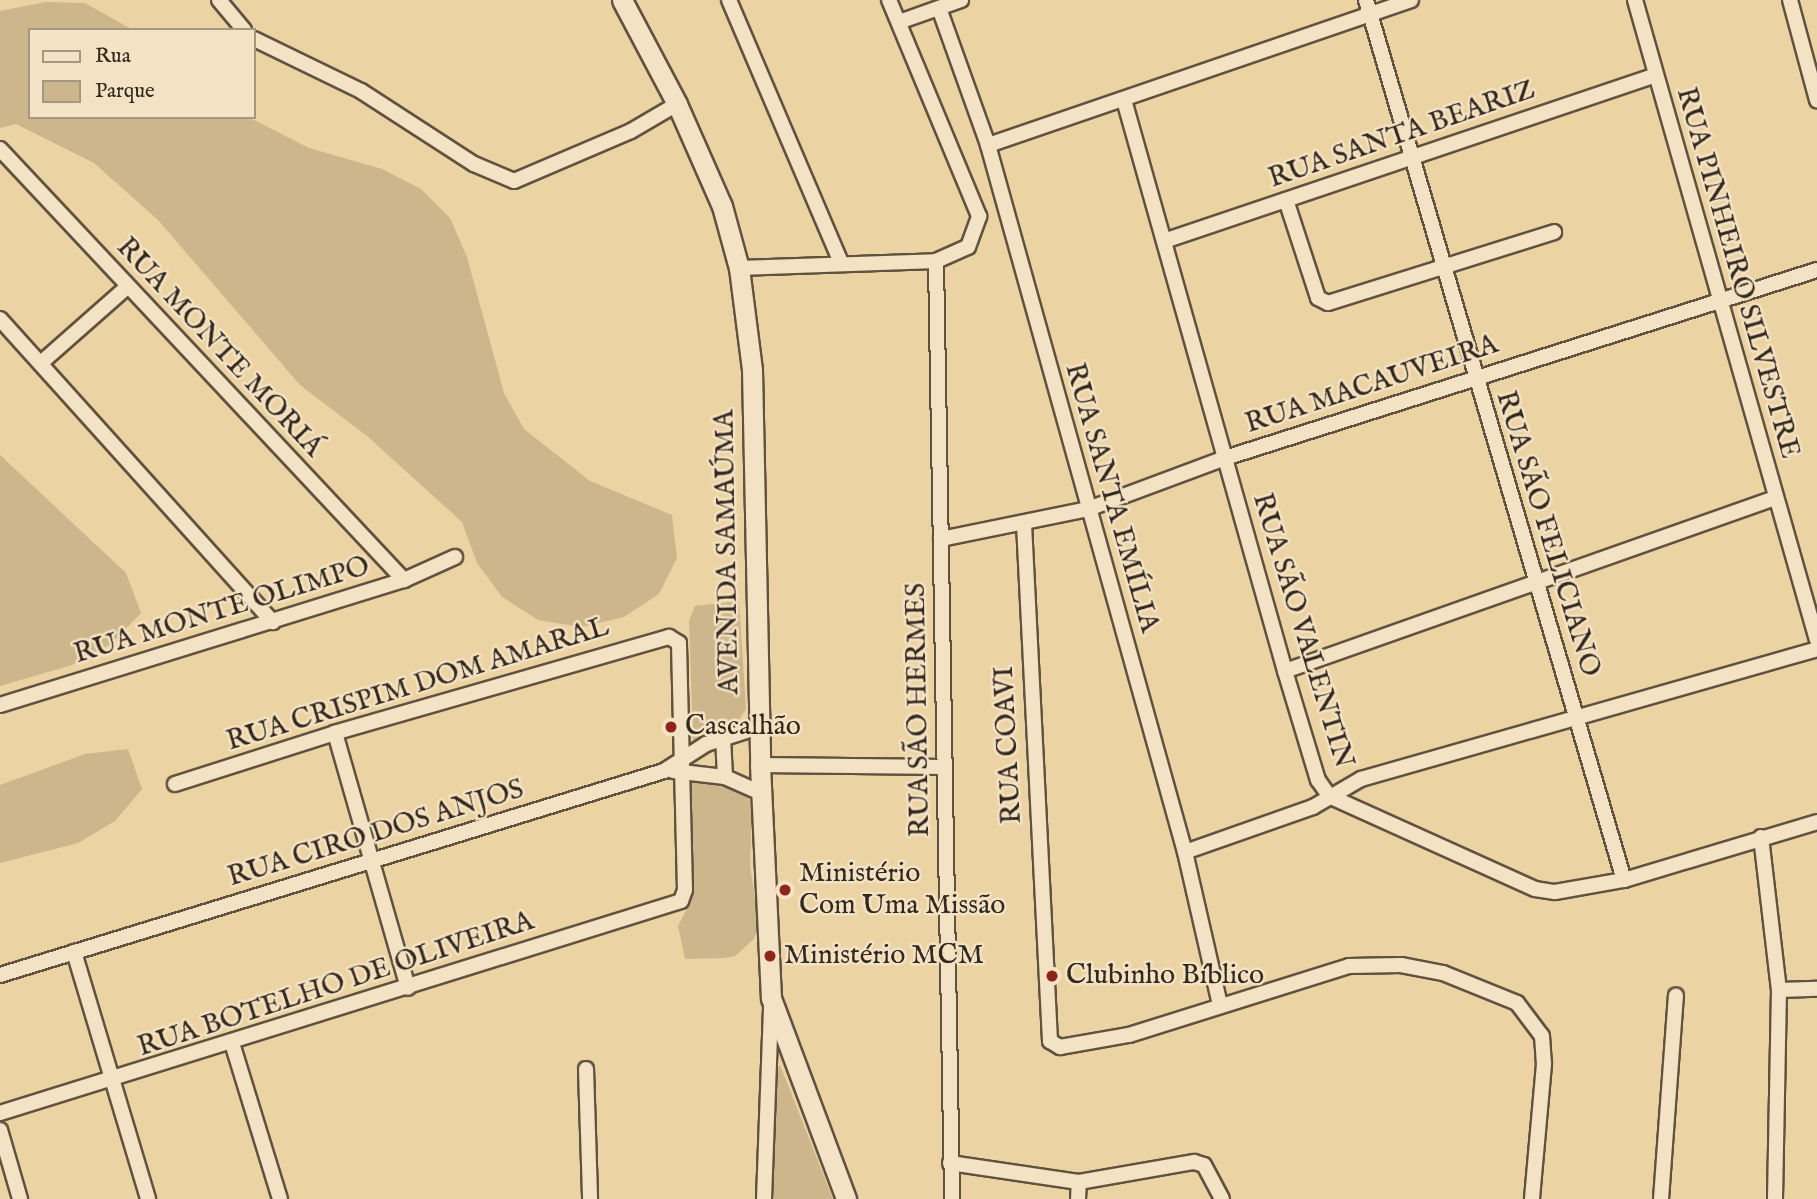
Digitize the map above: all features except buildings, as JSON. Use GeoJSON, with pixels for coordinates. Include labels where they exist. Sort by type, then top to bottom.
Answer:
{"type":"FeatureCollection","features":[{"type":"Feature","properties":{"kind":"street"},"geometry":{"type":"LineString","coordinates":[[219,0],[242,28]]}},
{"type":"Feature","properties":{"kind":"street","name":"AVENIDA SAMAÚMA"},"geometry":{"type":"LineString","coordinates":[[622,0],[677,104],[722,206],[739,268],[752,380],[760,765],[771,998],[846,1199]]}},
{"type":"Feature","properties":{"kind":"street"},"geometry":{"type":"LineString","coordinates":[[729,0],[841,262]]}},
{"type":"Feature","properties":{"kind":"street"},"geometry":{"type":"LineString","coordinates":[[739,268],[841,262],[936,261],[968,247],[979,216],[889,0]]}},
{"type":"Feature","properties":{"kind":"street"},"geometry":{"type":"LineString","coordinates":[[899,22],[961,0]]}},
{"type":"Feature","properties":{"kind":"street"},"geometry":{"type":"LineString","coordinates":[[988,145],[1124,100],[1368,7],[1411,0]]}},
{"type":"Feature","properties":{"kind":"street","name":"RUA PINHEIRO SILVESTRE"},"geometry":{"type":"LineString","coordinates":[[1635,0],[1817,640]]}},
{"type":"Feature","properties":{"kind":"street"},"geometry":{"type":"LineString","coordinates":[[1790,0],[1817,100]]}},
{"type":"Feature","properties":{"kind":"street","name":"RUA SÃO FELICIANO"},"geometry":{"type":"LineString","coordinates":[[1368,7],[1624,880]]}},
{"type":"Feature","properties":{"kind":"street","name":"RUA SANTA EMÍLIA"},"geometry":{"type":"LineString","coordinates":[[939,8],[988,145],[1185,852],[1220,1005]]}},
{"type":"Feature","properties":{"kind":"street"},"geometry":{"type":"LineString","coordinates":[[256,40],[361,90],[474,164],[514,181],[631,131],[677,104]]}},
{"type":"Feature","properties":{"kind":"street","name":"RUA SANTA BEARIZ"},"geometry":{"type":"LineString","coordinates":[[1164,241],[1656,75]]}},
{"type":"Feature","properties":{"kind":"street","name":"RUA SÃO VALENTIN"},"geometry":{"type":"LineString","coordinates":[[1124,100],[1285,671],[1318,780],[1329,796],[1535,890],[1555,892],[1624,880],[1817,822]]}},
{"type":"Feature","properties":{"kind":"street","name":"RUA MONTE MORIÁ"},"geometry":{"type":"LineString","coordinates":[[0,149],[404,580]]}},
{"type":"Feature","properties":{"kind":"street"},"geometry":{"type":"LineString","coordinates":[[1286,200],[1322,302],[1554,232]]}},
{"type":"Feature","properties":{"kind":"street","name":"RUA SÃO HERMES"},"geometry":{"type":"LineString","coordinates":[[936,261],[952,1199]]}},
{"type":"Feature","properties":{"kind":"street","name":"RUA MACAUVEIRA"},"geometry":{"type":"LineString","coordinates":[[941,539],[1088,509],[1225,458],[1817,270]]}},
{"type":"Feature","properties":{"kind":"street"},"geometry":{"type":"LineString","coordinates":[[42,362],[127,287]]}},
{"type":"Feature","properties":{"kind":"street"},"geometry":{"type":"LineString","coordinates":[[0,319],[42,362],[272,622]]}},
{"type":"Feature","properties":{"kind":"street"},"geometry":{"type":"LineString","coordinates":[[1285,671],[1775,498]]}},
{"type":"Feature","properties":{"kind":"street","name":"RUA COAVI"},"geometry":{"type":"LineString","coordinates":[[1024,524],[1046,1032],[1054,1046],[1129,1035],[1220,1005]]}},
{"type":"Feature","properties":{"kind":"street","name":"RUA MONTE OLIMPO"},"geometry":{"type":"LineString","coordinates":[[0,705],[404,580],[455,557]]}},
{"type":"Feature","properties":{"kind":"street","name":"RUA CRISPIM DOM AMARAL"},"geometry":{"type":"LineString","coordinates":[[175,784],[335,733],[675,638],[682,765]]}},
{"type":"Feature","properties":{"kind":"street"},"geometry":{"type":"LineString","coordinates":[[1185,852],[1313,807],[1360,779],[1577,720],[1817,649]]}},
{"type":"Feature","properties":{"kind":"street"},"geometry":{"type":"LineString","coordinates":[[682,765],[723,737],[760,727]]}},
{"type":"Feature","properties":{"kind":"street"},"geometry":{"type":"LineString","coordinates":[[335,733],[408,988]]}},
{"type":"Feature","properties":{"kind":"street"},"geometry":{"type":"LineString","coordinates":[[723,737],[725,778]]}},
{"type":"Feature","properties":{"kind":"street","name":"RUA CIRO DOS ANJOS"},"geometry":{"type":"LineString","coordinates":[[0,975],[682,765],[725,778],[761,793]]}},
{"type":"Feature","properties":{"kind":"street","name":"RUA BOTELHO DE OLIVEIRA"},"geometry":{"type":"LineString","coordinates":[[0,1113],[112,1082],[685,896],[682,765]]}},
{"type":"Feature","properties":{"kind":"street"},"geometry":{"type":"LineString","coordinates":[[760,765],[944,767]]}},
{"type":"Feature","properties":{"kind":"street"},"geometry":{"type":"LineString","coordinates":[[1761,837],[1779,990],[1775,1199]]}},
{"type":"Feature","properties":{"kind":"street"},"geometry":{"type":"LineString","coordinates":[[74,952],[148,1199]]}},
{"type":"Feature","properties":{"kind":"street"},"geometry":{"type":"LineString","coordinates":[[1220,1005],[1325,971],[1372,964],[1443,973],[1517,1003],[1542,1036],[1544,1064],[1532,1199]]}},
{"type":"Feature","properties":{"kind":"street"},"geometry":{"type":"LineString","coordinates":[[1779,990],[1817,989]]}},
{"type":"Feature","properties":{"kind":"street"},"geometry":{"type":"LineString","coordinates":[[1661,1199],[1676,996]]}},
{"type":"Feature","properties":{"kind":"street"},"geometry":{"type":"LineString","coordinates":[[764,1199],[771,998]]}},
{"type":"Feature","properties":{"kind":"street"},"geometry":{"type":"LineString","coordinates":[[232,1042],[280,1199]]}},
{"type":"Feature","properties":{"kind":"street"},"geometry":{"type":"LineString","coordinates":[[586,1069],[590,1199]]}},
{"type":"Feature","properties":{"kind":"street"},"geometry":{"type":"LineString","coordinates":[[0,1130],[20,1199]]}},
{"type":"Feature","properties":{"kind":"street"},"geometry":{"type":"LineString","coordinates":[[950,1163],[1079,1182],[1183,1163],[1204,1165],[1222,1199]]}},
{"type":"Feature","properties":{"kind":"street"},"geometry":{"type":"LineString","coordinates":[[1078,1199],[1079,1182]]}},
{"type":"Feature","properties":{"kind":"green space"},"geometry":{"type":"Polygon","coordinates":[[[45,2],[85,3],[129,28],[28,28],[28,119],[252,119],[309,148],[382,169],[421,189],[450,218],[467,257],[504,393],[524,429],[590,481],[672,515],[677,558],[659,594],[624,617],[581,627],[538,620],[502,597],[477,563],[462,522],[367,436],[300,385],[158,220],[94,163],[16,124],[0,128],[0,11],[45,2]]]}},
{"type":"Feature","properties":{"kind":"green space"},"geometry":{"type":"Polygon","coordinates":[[[0,455],[126,573],[141,613],[111,644],[72,665],[0,686],[0,455]]]}},
{"type":"Feature","properties":{"kind":"green space"},"geometry":{"type":"Polygon","coordinates":[[[739,601],[746,709],[735,726],[693,741],[689,621],[695,606],[739,601]]]}},
{"type":"Feature","properties":{"kind":"green space"},"geometry":{"type":"Polygon","coordinates":[[[128,749],[142,789],[115,821],[78,843],[0,863],[0,785],[85,754],[128,749]]]}},
{"type":"Feature","properties":{"kind":"green space"},"geometry":{"type":"Polygon","coordinates":[[[691,781],[735,786],[748,797],[752,810],[750,866],[759,925],[754,939],[735,956],[685,959],[678,926],[691,901],[691,781]]]}},
{"type":"Feature","properties":{"kind":"green space"},"geometry":{"type":"Polygon","coordinates":[[[780,1065],[833,1199],[771,1199],[773,1075],[780,1065]]]}},
{"type":"Feature","properties":{"kind":"place","name":"Cascalhão"},"geometry":{"type":"Point","coordinates":[671,727]}},
{"type":"Feature","properties":{"kind":"place","name":"Ministério Com Uma Missão"},"geometry":{"type":"Point","coordinates":[785,890]}},
{"type":"Feature","properties":{"kind":"place","name":"Ministério MCM"},"geometry":{"type":"Point","coordinates":[770,956]}},
{"type":"Feature","properties":{"kind":"place","name":"Clubinho Bíblico"},"geometry":{"type":"Point","coordinates":[1052,976]}}]}
